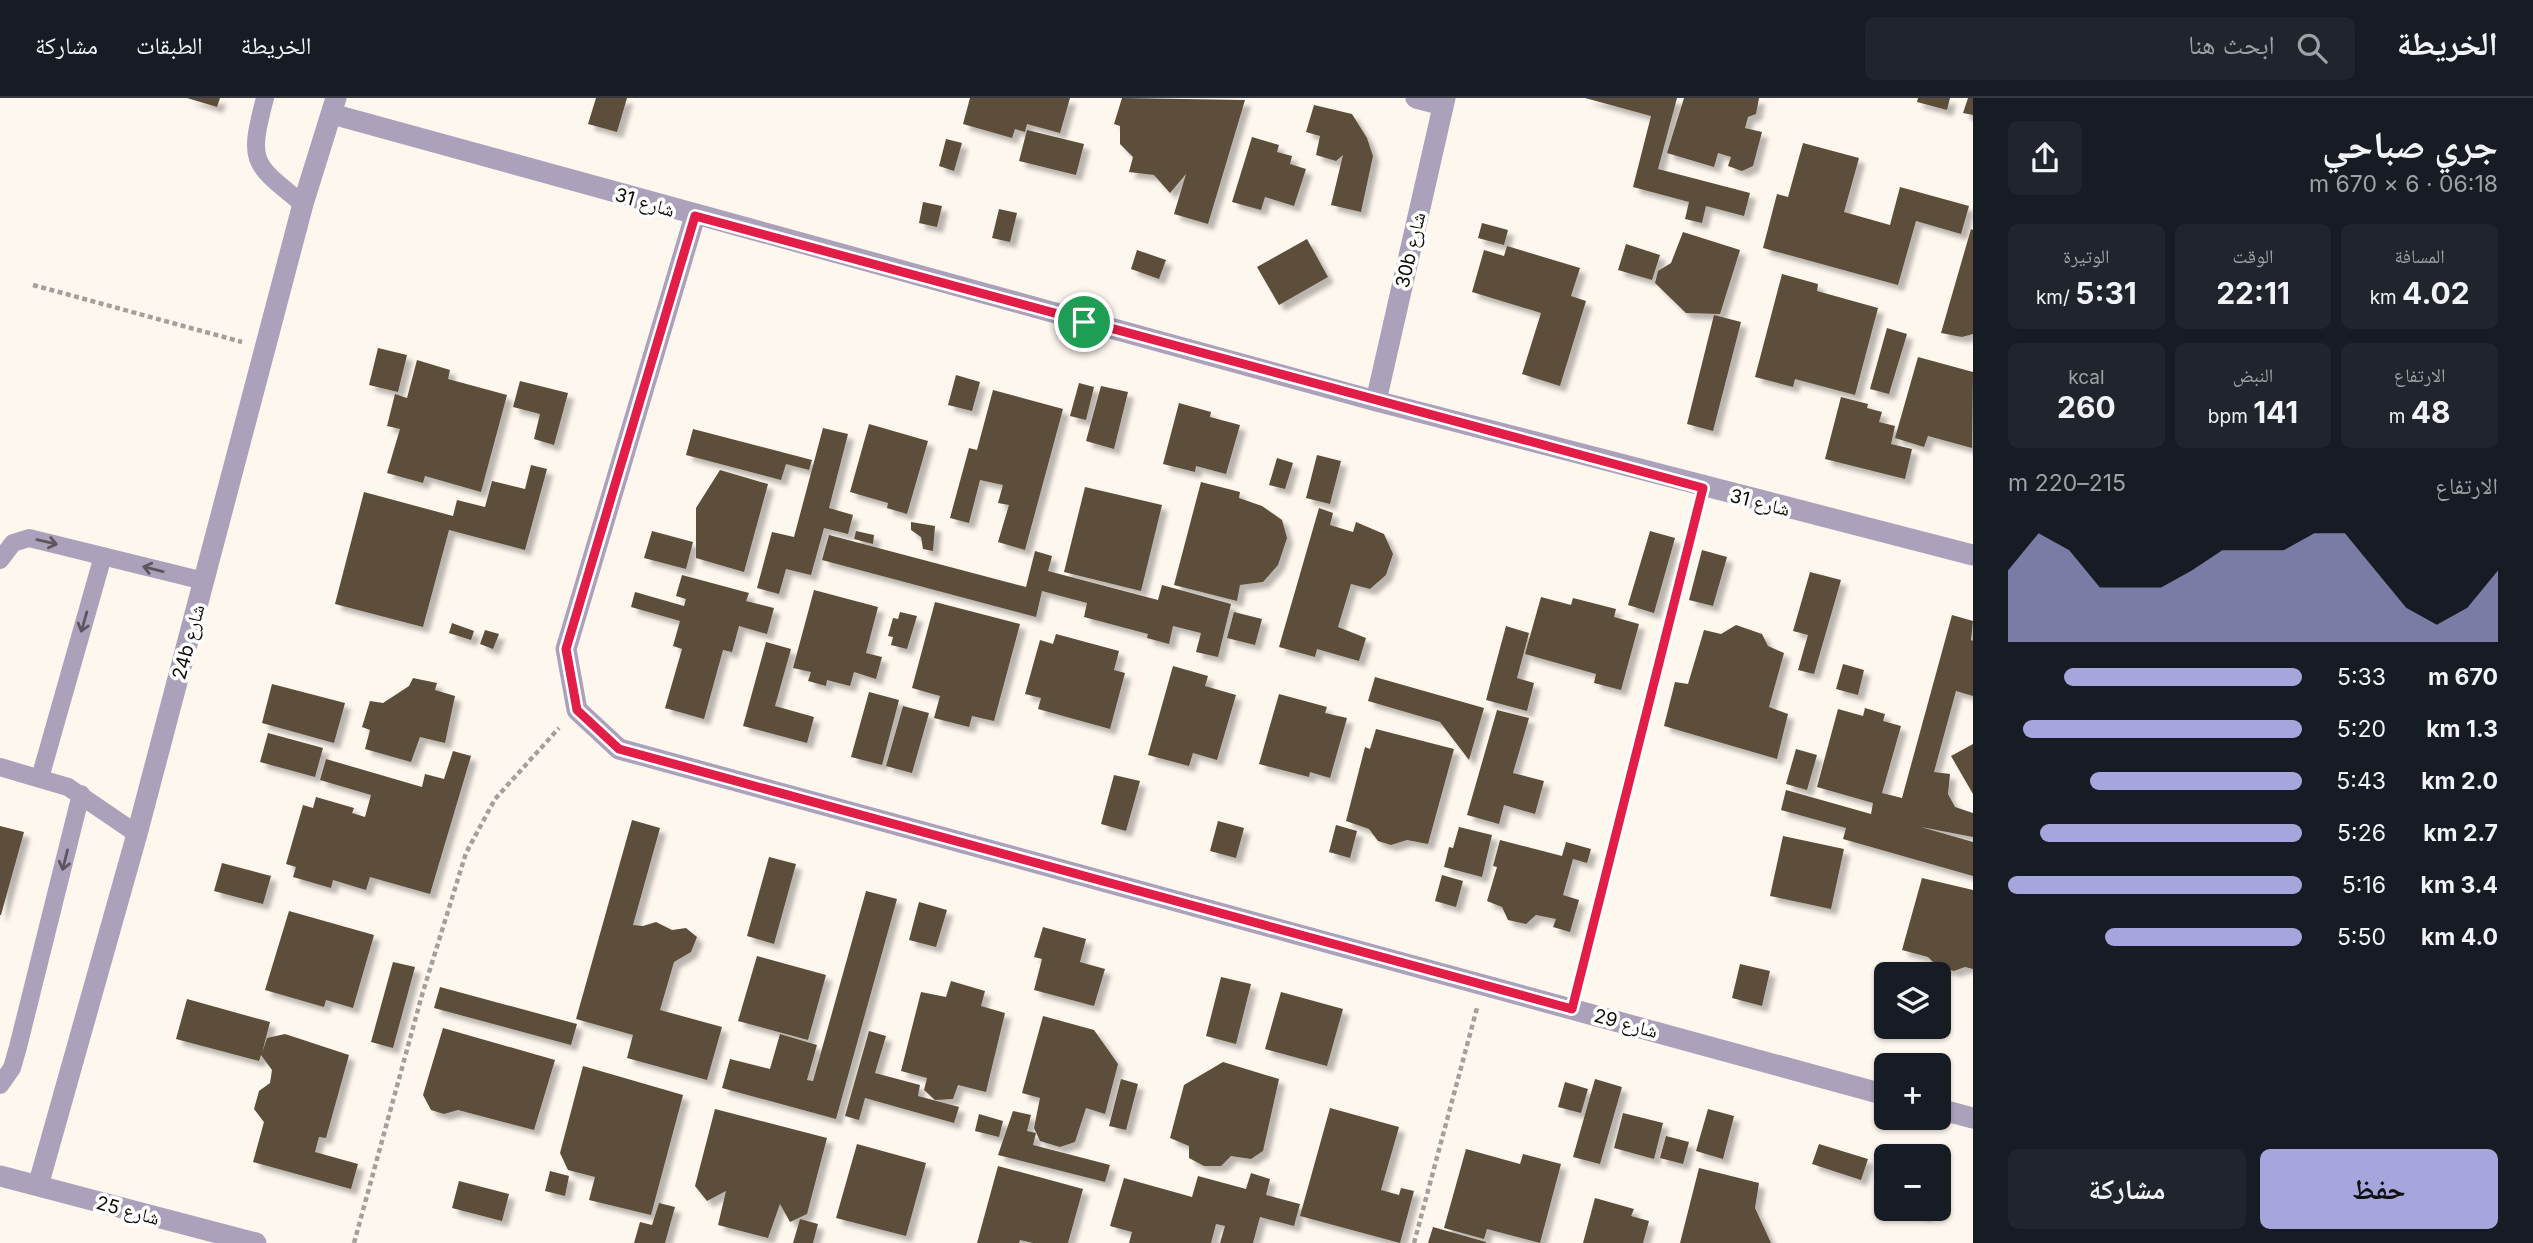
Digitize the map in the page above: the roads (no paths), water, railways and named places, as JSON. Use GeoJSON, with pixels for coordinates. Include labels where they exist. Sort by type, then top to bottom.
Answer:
{"type":"FeatureCollection","features":[{"type":"Feature","properties":{"kind":"street"},"geometry":{"type":"LineString","coordinates":[[1416,98],[1444,102]]}},
{"type":"Feature","properties":{"kind":"street","name":"30b شارع"},"geometry":{"type":"LineString","coordinates":[[1376,401],[1444,102]]}},
{"type":"Feature","properties":{"kind":"street","name":"24b شارع"},"geometry":{"type":"LineString","coordinates":[[38,1186],[137,834],[267,349],[303,204],[334,106]]}},
{"type":"Feature","properties":{"kind":"street","name":"شارع 31"},"geometry":{"type":"LineString","coordinates":[[334,106],[695,216],[1703,488],[1973,555]]}},
{"type":"Feature","properties":{"kind":"street","name":"شارع 29"},"geometry":{"type":"LineString","coordinates":[[695,216],[566,649],[577,710],[619,749],[1874,1091]]}},
{"type":"Feature","properties":{"kind":"street"},"geometry":{"type":"LineString","coordinates":[[1951,1112],[1973,1118]]}},
{"type":"Feature","properties":{"kind":"street","name":"شارع 25"},"geometry":{"type":"LineString","coordinates":[[0,1176],[256,1243]]}},
{"type":"Feature","properties":{"kind":"lane"},"geometry":{"type":"LineString","coordinates":[[265,98],[256,131],[255,156],[269,176],[303,204]]}},
{"type":"Feature","properties":{"kind":"lane"},"geometry":{"type":"LineString","coordinates":[[0,560],[13,543],[29,538],[204,581]]}},
{"type":"Feature","properties":{"kind":"lane"},"geometry":{"type":"LineString","coordinates":[[40,778],[103,556]]}},
{"type":"Feature","properties":{"kind":"lane"},"geometry":{"type":"LineString","coordinates":[[0,766],[81,794],[137,834]]}},
{"type":"Feature","properties":{"kind":"lane"},"geometry":{"type":"LineString","coordinates":[[0,1085],[12,1068],[18,1047],[81,794]]}}]}
